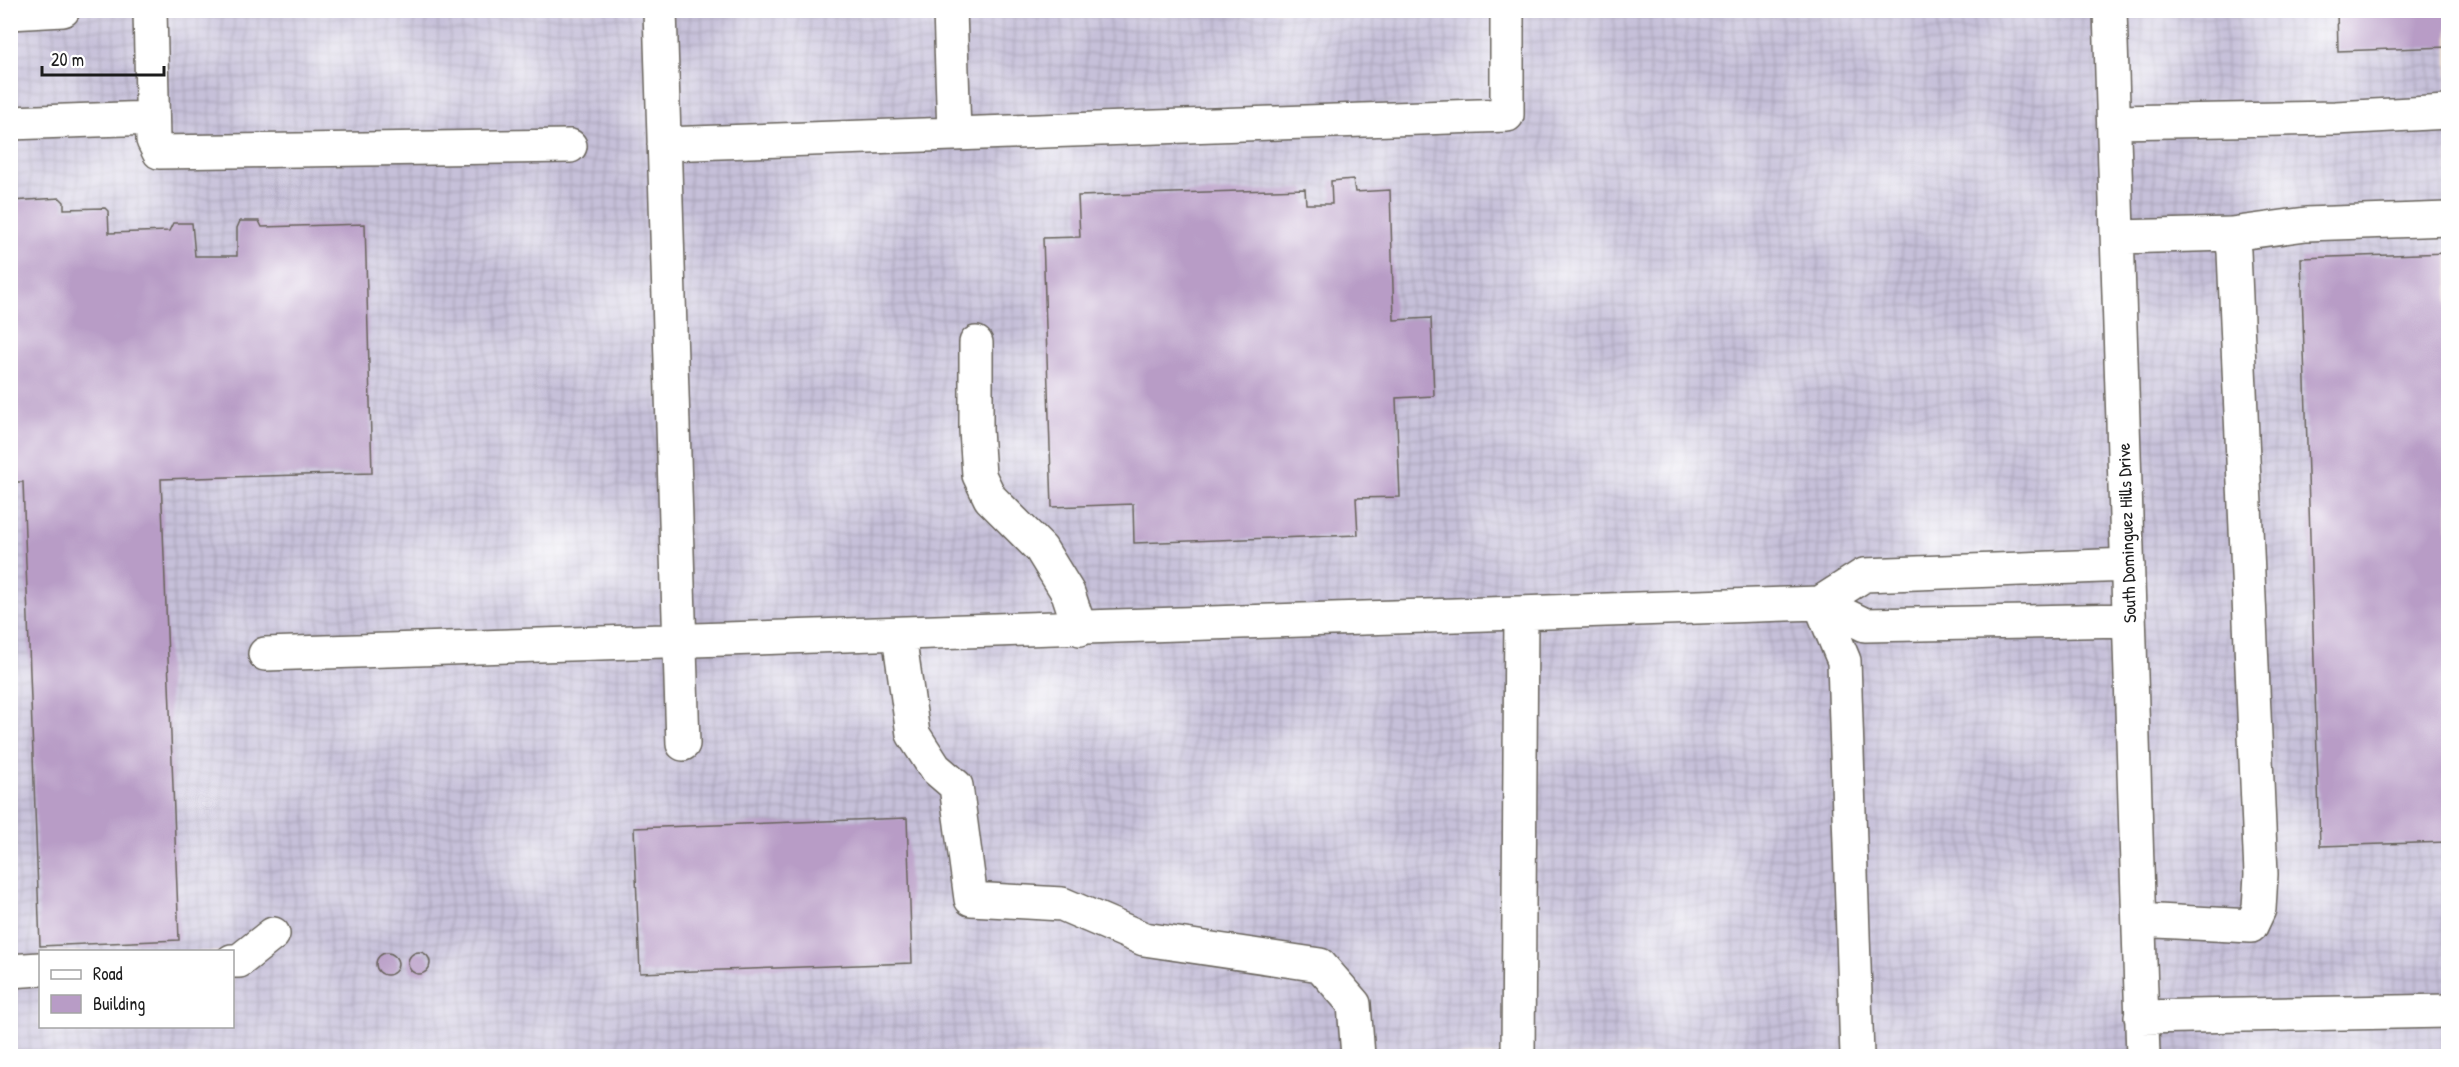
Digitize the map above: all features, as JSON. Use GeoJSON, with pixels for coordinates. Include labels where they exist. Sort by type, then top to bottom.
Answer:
{"type":"FeatureCollection","features":[{"type":"Feature","properties":{"kind":"street"},"geometry":{"type":"LineString","coordinates":[[10,13],[63,10]]}},
{"type":"Feature","properties":{"kind":"street"},"geometry":{"type":"LineString","coordinates":[[150,10],[153,140],[159,152],[570,146]]}},
{"type":"Feature","properties":{"kind":"street"},"geometry":{"type":"LineString","coordinates":[[660,10],[683,744]]}},
{"type":"Feature","properties":{"kind":"street"},"geometry":{"type":"LineString","coordinates":[[950,10],[954,134]]}},
{"type":"Feature","properties":{"kind":"street"},"geometry":{"type":"LineString","coordinates":[[664,144],[1507,115],[1507,10]]}},
{"type":"Feature","properties":{"kind":"street","name":"South Dominguez Hills Drive"},"geometry":{"type":"LineString","coordinates":[[2110,10],[2143,1056]]}},
{"type":"Feature","properties":{"kind":"street"},"geometry":{"type":"LineString","coordinates":[[2114,122],[2336,118],[2448,112]]}},
{"type":"Feature","properties":{"kind":"street"},"geometry":{"type":"LineString","coordinates":[[10,123],[152,118]]}},
{"type":"Feature","properties":{"kind":"street"},"geometry":{"type":"LineString","coordinates":[[2118,237],[2231,234],[2306,224],[2448,219]]}},
{"type":"Feature","properties":{"kind":"street"},"geometry":{"type":"LineString","coordinates":[[2139,920],[2251,926],[2259,909],[2260,850],[2235,264],[2231,234]]}},
{"type":"Feature","properties":{"kind":"street"},"geometry":{"type":"LineString","coordinates":[[976,343],[976,430],[979,475],[990,498],[1041,549],[1068,593],[1080,629]]}},
{"type":"Feature","properties":{"kind":"street"},"geometry":{"type":"LineString","coordinates":[[1820,603],[1864,575],[2128,565]]}},
{"type":"Feature","properties":{"kind":"street"},"geometry":{"type":"LineString","coordinates":[[265,654],[1820,603],[1865,625],[2129,620]]}},
{"type":"Feature","properties":{"kind":"street"},"geometry":{"type":"LineString","coordinates":[[1820,603],[1844,661],[1857,1056]]}},
{"type":"Feature","properties":{"kind":"street"},"geometry":{"type":"LineString","coordinates":[[1518,1056],[1521,614]]}},
{"type":"Feature","properties":{"kind":"street"},"geometry":{"type":"LineString","coordinates":[[899,635],[913,734],[935,768],[956,786],[971,899],[1062,904],[1144,939],[1320,965],[1354,1004],[1358,1056]]}},
{"type":"Feature","properties":{"kind":"street"},"geometry":{"type":"LineString","coordinates":[[234,961],[238,961],[273,934]]}},
{"type":"Feature","properties":{"kind":"street"},"geometry":{"type":"LineString","coordinates":[[10,971],[39,969]]}},
{"type":"Feature","properties":{"kind":"street"},"geometry":{"type":"LineString","coordinates":[[2142,1017],[2448,1011]]}},
{"type":"Feature","properties":{"kind":"shaded area"},"geometry":{"type":"Polygon","coordinates":[[[10,11],[2448,11],[2448,1056],[11,1056],[10,11]]]}},
{"type":"Feature","properties":{"kind":"building"},"geometry":{"type":"Polygon","coordinates":[[[2337,10],[2448,10],[2448,47],[2338,51],[2337,10]]]}},
{"type":"Feature","properties":{"kind":"building"},"geometry":{"type":"Polygon","coordinates":[[[1353,179],[1355,192],[1390,190],[1394,320],[1431,318],[1434,396],[1396,398],[1400,497],[1356,498],[1358,535],[1134,543],[1133,504],[1052,507],[1043,238],[1080,237],[1078,196],[1305,189],[1306,204],[1332,204],[1331,181],[1353,179]]]}},
{"type":"Feature","properties":{"kind":"building"},"geometry":{"type":"Polygon","coordinates":[[[60,198],[64,202],[64,209],[105,208],[108,211],[109,233],[169,231],[173,223],[192,223],[195,256],[237,256],[237,228],[240,221],[259,221],[262,227],[365,224],[372,473],[161,479],[179,940],[40,946],[23,482],[10,482],[10,203],[11,201],[60,198]]]}},
{"type":"Feature","properties":{"kind":"building"},"geometry":{"type":"Polygon","coordinates":[[[2448,253],[2448,842],[2320,846],[2301,258],[2448,253]]]}},
{"type":"Feature","properties":{"kind":"building"},"geometry":{"type":"Polygon","coordinates":[[[907,818],[912,963],[640,973],[634,828],[907,818]]]}},
{"type":"Feature","properties":{"kind":"building"},"geometry":{"type":"Polygon","coordinates":[[[419,952],[427,955],[430,963],[427,971],[419,974],[411,971],[408,963],[411,955],[419,952]]]}},
{"type":"Feature","properties":{"kind":"building"},"geometry":{"type":"Polygon","coordinates":[[[387,953],[395,956],[398,964],[395,972],[387,975],[379,972],[376,964],[379,956],[387,953]]]}}]}
